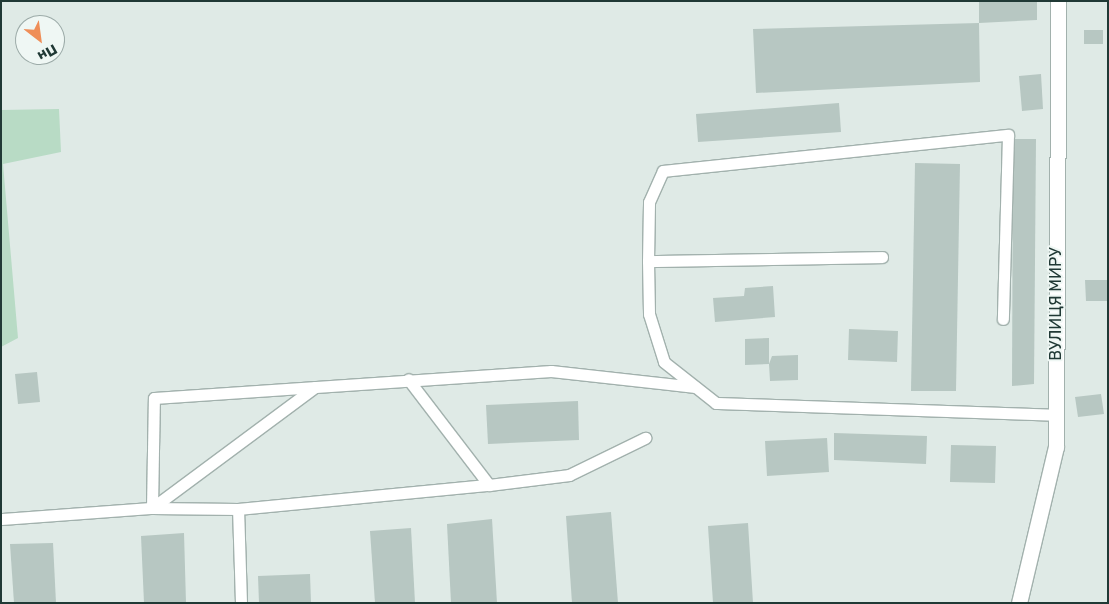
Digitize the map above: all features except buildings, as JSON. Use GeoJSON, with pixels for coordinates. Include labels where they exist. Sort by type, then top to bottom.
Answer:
{"type":"FeatureCollection","features":[{"type":"Feature","properties":{"kind":"street","name":"ВУЛИЦЯ МИРУ"},"geometry":{"type":"LineString","coordinates":[[1018,603],[1056,447],[1058,1]]}},
{"type":"Feature","properties":{"kind":"lane"},"geometry":{"type":"LineString","coordinates":[[1003,319],[1008,135],[663,171],[649,202],[649,314],[664,362],[716,403],[1056,415]]}},
{"type":"Feature","properties":{"kind":"lane"},"geometry":{"type":"LineString","coordinates":[[648,261],[882,257]]}},
{"type":"Feature","properties":{"kind":"lane"},"geometry":{"type":"LineString","coordinates":[[152,508],[154,398],[408,379],[551,371],[695,387]]}},
{"type":"Feature","properties":{"kind":"lane"},"geometry":{"type":"LineString","coordinates":[[408,379],[489,485]]}},
{"type":"Feature","properties":{"kind":"lane"},"geometry":{"type":"LineString","coordinates":[[152,508],[317,386]]}},
{"type":"Feature","properties":{"kind":"lane"},"geometry":{"type":"LineString","coordinates":[[1,519],[152,508],[238,508],[489,485],[569,475],[645,438]]}},
{"type":"Feature","properties":{"kind":"lane"},"geometry":{"type":"LineString","coordinates":[[238,508],[241,603]]}},
{"type":"Feature","properties":{"kind":"green space"},"geometry":{"type":"Polygon","coordinates":[[[59,109],[61,152],[3,164],[18,338],[1,347],[1,110],[59,109]]]}}]}
